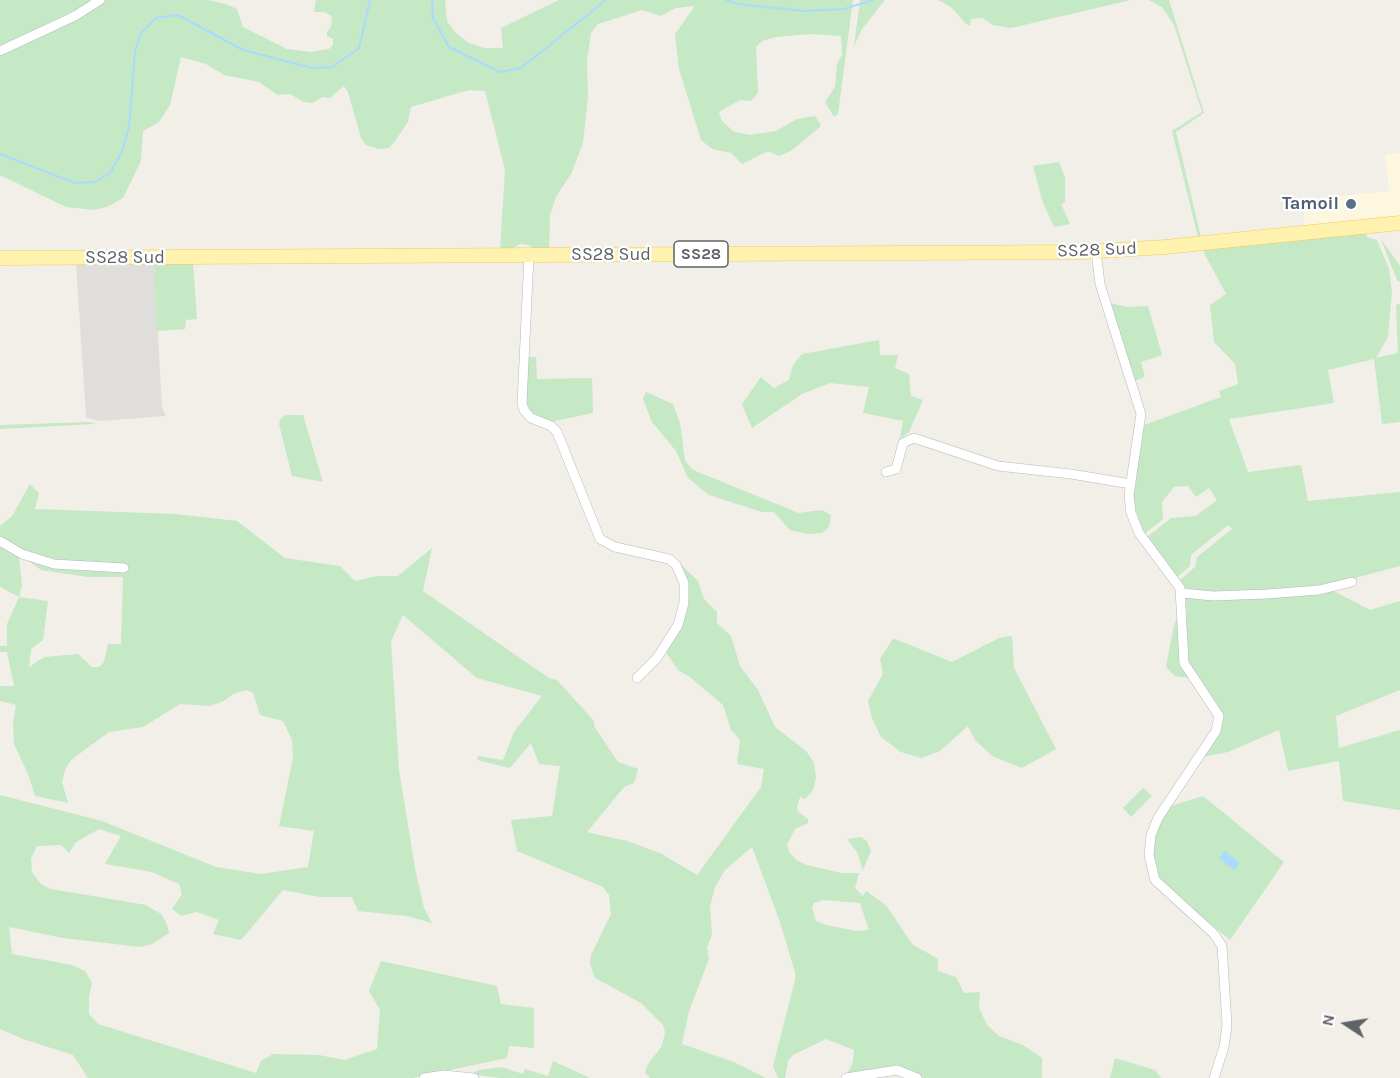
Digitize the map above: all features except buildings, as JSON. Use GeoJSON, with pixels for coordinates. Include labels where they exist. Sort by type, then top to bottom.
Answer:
{"type":"FeatureCollection","features":[{"type":"Feature","properties":{"kind":"main road","name":"SS28 Sud"},"geometry":{"type":"LineString","coordinates":[[0,258],[1096,251],[1400,223]]}},
{"type":"Feature","properties":{"kind":"street"},"geometry":{"type":"LineString","coordinates":[[0,51],[75,16],[100,0]]}},
{"type":"Feature","properties":{"kind":"street"},"geometry":{"type":"LineString","coordinates":[[1096,251],[1100,284],[1141,414],[1129,501],[1135,524],[1182,593],[1184,663],[1215,707],[1219,722],[1214,735],[1158,818],[1151,835],[1149,855],[1155,880],[1214,934],[1222,946],[1227,1025],[1224,1047],[1214,1078]]}},
{"type":"Feature","properties":{"kind":"street"},"geometry":{"type":"LineString","coordinates":[[530,256],[522,403],[524,410],[531,418],[551,426],[557,432],[600,539],[615,547],[669,559],[676,566],[684,584],[684,603],[678,625],[657,658],[637,678]]}},
{"type":"Feature","properties":{"kind":"street"},"geometry":{"type":"LineString","coordinates":[[886,472],[896,469],[903,443],[914,438],[998,466],[1131,484]]}},
{"type":"Feature","properties":{"kind":"street"},"geometry":{"type":"LineString","coordinates":[[0,542],[22,554],[54,564],[124,568]]}},
{"type":"Feature","properties":{"kind":"street"},"geometry":{"type":"LineString","coordinates":[[1182,593],[1213,596],[1267,594],[1319,590],[1352,582]]}},
{"type":"Feature","properties":{"kind":"street"},"geometry":{"type":"LineString","coordinates":[[846,1078],[897,1070],[917,1078]]}},
{"type":"Feature","properties":{"kind":"street"},"geometry":{"type":"LineString","coordinates":[[424,1078],[449,1075],[474,1078]]}},
{"type":"Feature","properties":{"kind":"shaded area"},"geometry":{"type":"Polygon","coordinates":[[[1400,152],[1400,218],[1304,227],[1305,200],[1389,191],[1385,156],[1400,152]]]}},
{"type":"Feature","properties":{"kind":"shaded area"},"geometry":{"type":"Polygon","coordinates":[[[76,263],[154,263],[162,407],[166,416],[99,421],[86,417],[76,263]]]}},
{"type":"Feature","properties":{"kind":"green space"},"geometry":{"type":"Polygon","coordinates":[[[0,0],[95,0],[0,47],[0,0]]]}},
{"type":"Feature","properties":{"kind":"green space"},"geometry":{"type":"Polygon","coordinates":[[[105,0],[208,0],[226,4],[237,9],[243,27],[287,49],[311,52],[329,49],[333,45],[333,39],[327,36],[332,16],[324,12],[314,12],[316,0],[445,0],[447,21],[456,33],[469,43],[484,48],[503,48],[501,28],[559,0],[853,0],[838,114],[834,117],[825,102],[835,87],[837,64],[842,55],[841,36],[810,34],[776,37],[762,41],[756,47],[758,93],[751,101],[740,100],[719,112],[722,121],[733,131],[749,135],[776,131],[797,119],[815,116],[821,126],[791,151],[779,156],[768,151],[742,164],[731,153],[712,149],[701,140],[679,69],[675,34],[695,6],[676,8],[661,16],[642,10],[598,24],[591,33],[587,61],[588,96],[583,143],[572,172],[556,197],[550,215],[549,250],[538,250],[520,244],[510,250],[500,250],[505,170],[485,91],[469,90],[411,107],[408,122],[395,141],[389,148],[379,149],[366,145],[361,138],[348,92],[344,86],[330,98],[323,97],[312,103],[304,102],[290,94],[278,95],[259,82],[224,75],[206,64],[181,57],[170,105],[159,122],[143,131],[141,161],[123,198],[109,206],[95,210],[66,207],[0,175],[0,53],[90,11],[105,0]]]}},
{"type":"Feature","properties":{"kind":"green space"},"geometry":{"type":"Polygon","coordinates":[[[860,0],[885,0],[862,29],[854,46],[860,0]]]}},
{"type":"Feature","properties":{"kind":"green space"},"geometry":{"type":"Polygon","coordinates":[[[938,0],[1131,0],[1011,28],[993,25],[982,18],[971,19],[970,26],[951,7],[938,0]]]}},
{"type":"Feature","properties":{"kind":"green space"},"geometry":{"type":"Polygon","coordinates":[[[1149,0],[1169,0],[1204,113],[1176,132],[1201,237],[1198,237],[1172,131],[1202,112],[1174,25],[1162,7],[1149,0]]]}},
{"type":"Feature","properties":{"kind":"green space"},"geometry":{"type":"Polygon","coordinates":[[[1059,162],[1065,178],[1065,202],[1061,204],[1070,224],[1054,227],[1042,200],[1033,166],[1059,162]]]}},
{"type":"Feature","properties":{"kind":"green space"},"geometry":{"type":"Polygon","coordinates":[[[1366,232],[1367,237],[1377,240],[1389,269],[1392,292],[1388,337],[1376,358],[1398,353],[1396,305],[1400,304],[1400,422],[1382,424],[1374,359],[1328,370],[1334,403],[1229,419],[1248,472],[1301,465],[1308,501],[1400,492],[1400,566],[1325,586],[1229,594],[1184,591],[1179,581],[1195,567],[1197,557],[1232,529],[1228,525],[1191,555],[1190,566],[1176,578],[1146,538],[1171,518],[1196,516],[1217,500],[1209,488],[1196,497],[1188,486],[1174,487],[1162,502],[1163,519],[1143,535],[1132,497],[1144,425],[1221,397],[1219,391],[1238,384],[1235,364],[1214,342],[1210,305],[1226,294],[1204,253],[1205,247],[1366,232]]]}},
{"type":"Feature","properties":{"kind":"green space"},"geometry":{"type":"Polygon","coordinates":[[[1381,239],[1400,266],[1400,282],[1397,280],[1381,239]]]}},
{"type":"Feature","properties":{"kind":"green space"},"geometry":{"type":"Polygon","coordinates":[[[154,263],[193,263],[197,319],[186,320],[185,329],[157,331],[154,263]]]}},
{"type":"Feature","properties":{"kind":"green space"},"geometry":{"type":"Polygon","coordinates":[[[1109,303],[1128,307],[1148,306],[1162,355],[1141,362],[1145,377],[1134,381],[1109,303]]]}},
{"type":"Feature","properties":{"kind":"green space"},"geometry":{"type":"Polygon","coordinates":[[[879,340],[880,355],[898,355],[895,368],[909,374],[911,396],[923,400],[909,432],[900,439],[903,421],[863,413],[869,387],[830,383],[802,394],[752,428],[742,404],[761,377],[774,388],[789,380],[793,365],[802,354],[879,340]]]}},
{"type":"Feature","properties":{"kind":"green space"},"geometry":{"type":"Polygon","coordinates":[[[527,357],[536,357],[537,379],[592,378],[593,413],[550,422],[533,416],[525,404],[527,357]]]}},
{"type":"Feature","properties":{"kind":"green space"},"geometry":{"type":"Polygon","coordinates":[[[646,392],[673,404],[680,423],[685,461],[693,470],[799,513],[822,510],[831,515],[829,527],[822,533],[807,534],[790,530],[774,512],[762,512],[709,495],[688,478],[676,451],[652,422],[643,399],[646,392]]]}},
{"type":"Feature","properties":{"kind":"green space"},"geometry":{"type":"Polygon","coordinates":[[[286,415],[303,415],[323,482],[292,476],[279,424],[281,418],[286,415]]]}},
{"type":"Feature","properties":{"kind":"green space"},"geometry":{"type":"Polygon","coordinates":[[[90,422],[95,424],[0,429],[0,425],[90,422]]]}},
{"type":"Feature","properties":{"kind":"green space"},"geometry":{"type":"Polygon","coordinates":[[[30,484],[39,493],[35,509],[176,514],[237,521],[285,558],[340,566],[355,581],[378,576],[398,576],[432,548],[423,591],[549,678],[557,680],[594,721],[594,726],[618,762],[638,769],[634,783],[624,787],[587,832],[627,841],[660,853],[697,875],[761,787],[764,769],[737,764],[740,740],[731,730],[723,705],[690,677],[678,670],[665,651],[684,613],[676,560],[698,581],[704,599],[717,612],[717,623],[731,636],[740,666],[758,690],[775,727],[806,751],[814,763],[816,778],[813,790],[805,799],[800,797],[797,807],[798,812],[808,819],[808,823],[795,829],[787,845],[789,852],[796,860],[807,865],[841,873],[859,873],[855,888],[863,896],[866,891],[886,905],[912,944],[938,959],[938,971],[956,977],[964,993],[980,992],[979,1008],[987,1025],[999,1036],[1023,1045],[1042,1058],[1042,1078],[923,1078],[899,1067],[847,1074],[853,1062],[854,1050],[826,1039],[793,1055],[788,1061],[785,1078],[778,1078],[773,1066],[795,980],[795,972],[780,922],[752,847],[725,870],[715,887],[710,906],[712,935],[707,947],[709,959],[689,1011],[682,1044],[734,1062],[766,1078],[650,1078],[645,1073],[648,1064],[662,1046],[665,1032],[663,1025],[641,1003],[595,978],[590,964],[591,955],[611,914],[609,895],[603,887],[517,851],[511,820],[552,816],[560,766],[539,764],[531,743],[510,768],[477,760],[478,756],[503,760],[514,732],[542,696],[477,678],[403,615],[391,641],[399,770],[415,868],[424,908],[432,923],[407,916],[358,911],[352,897],[320,897],[283,890],[241,940],[213,934],[219,920],[197,912],[181,916],[172,909],[182,894],[179,884],[152,872],[105,864],[121,836],[99,829],[76,842],[69,853],[61,845],[37,846],[31,859],[32,872],[41,884],[51,889],[146,905],[161,914],[169,933],[152,944],[140,947],[63,938],[9,927],[12,954],[72,965],[85,971],[92,983],[89,1014],[98,1024],[256,1073],[261,1061],[273,1054],[319,1055],[344,1060],[377,1049],[380,1010],[369,991],[381,961],[497,986],[501,1004],[534,1008],[534,1048],[509,1046],[507,1058],[412,1078],[88,1078],[73,1055],[0,1029],[0,795],[102,821],[216,867],[261,874],[308,867],[314,831],[279,826],[293,758],[292,740],[283,721],[260,715],[253,693],[246,690],[209,706],[180,704],[143,727],[109,732],[71,760],[65,770],[62,782],[68,803],[35,796],[14,744],[13,723],[16,705],[0,701],[0,686],[14,686],[7,652],[0,652],[0,646],[7,646],[7,624],[19,597],[48,601],[43,640],[31,649],[29,667],[44,657],[78,654],[92,667],[99,667],[104,662],[108,644],[121,644],[123,577],[88,577],[41,570],[27,560],[64,569],[123,571],[56,560],[24,551],[0,537],[0,526],[12,516],[30,484]],[[823,900],[814,903],[812,908],[816,921],[826,925],[856,931],[869,930],[860,903],[823,900]]]}},
{"type":"Feature","properties":{"kind":"green space"},"geometry":{"type":"Polygon","coordinates":[[[0,546],[19,557],[22,585],[19,597],[0,587],[0,546]]]}},
{"type":"Feature","properties":{"kind":"green space"},"geometry":{"type":"Polygon","coordinates":[[[1332,590],[1370,610],[1400,601],[1400,690],[1336,716],[1339,748],[1400,730],[1400,810],[1343,801],[1339,761],[1288,771],[1279,730],[1228,752],[1203,757],[1221,712],[1188,665],[1186,595],[1332,590]]]}},
{"type":"Feature","properties":{"kind":"green space"},"geometry":{"type":"Polygon","coordinates":[[[1180,612],[1190,678],[1175,676],[1166,667],[1174,625],[1180,612]]]}},
{"type":"Feature","properties":{"kind":"green space"},"geometry":{"type":"Polygon","coordinates":[[[1012,636],[1014,668],[1056,749],[1022,768],[992,756],[975,740],[968,726],[940,751],[921,758],[901,752],[881,737],[872,718],[868,701],[883,674],[880,659],[892,640],[895,639],[952,662],[999,638],[1012,636]]]}},
{"type":"Feature","properties":{"kind":"green space"},"geometry":{"type":"Polygon","coordinates":[[[1143,788],[1152,796],[1131,817],[1123,808],[1143,788]]]}},
{"type":"Feature","properties":{"kind":"green space"},"geometry":{"type":"Polygon","coordinates":[[[1203,796],[1284,862],[1230,940],[1171,891],[1157,877],[1153,867],[1153,844],[1158,826],[1168,807],[1203,796]]]}},
{"type":"Feature","properties":{"kind":"green space"},"geometry":{"type":"Polygon","coordinates":[[[861,837],[867,841],[871,851],[863,870],[857,852],[847,839],[861,837]]]}},
{"type":"Feature","properties":{"kind":"green space"},"geometry":{"type":"Polygon","coordinates":[[[1115,1058],[1155,1070],[1161,1078],[1110,1078],[1115,1058]]]}},
{"type":"Feature","properties":{"kind":"green space"},"geometry":{"type":"Polygon","coordinates":[[[553,1061],[590,1078],[499,1078],[471,1074],[479,1070],[502,1067],[523,1074],[525,1069],[548,1076],[553,1061]]]}},
{"type":"Feature","properties":{"kind":"water"},"geometry":{"type":"Polygon","coordinates":[[[1225,851],[1240,863],[1234,870],[1219,858],[1225,851]]]}},
{"type":"Feature","properties":{"kind":"waterway"},"geometry":{"type":"LineString","coordinates":[[0,154],[75,183],[95,182],[110,173],[122,152],[129,127],[135,52],[140,34],[156,18],[178,15],[243,50],[312,68],[332,67],[359,48],[370,0]]}},
{"type":"Feature","properties":{"kind":"waterway"},"geometry":{"type":"LineString","coordinates":[[432,0],[433,18],[449,47],[500,72],[521,68],[606,0]]}},
{"type":"Feature","properties":{"kind":"waterway"},"geometry":{"type":"LineString","coordinates":[[726,0],[738,4],[803,11],[844,9],[873,0]]}},
{"type":"Feature","properties":{"kind":"place","name":"Tamoil"},"geometry":{"type":"Point","coordinates":[1351,204]}}]}
